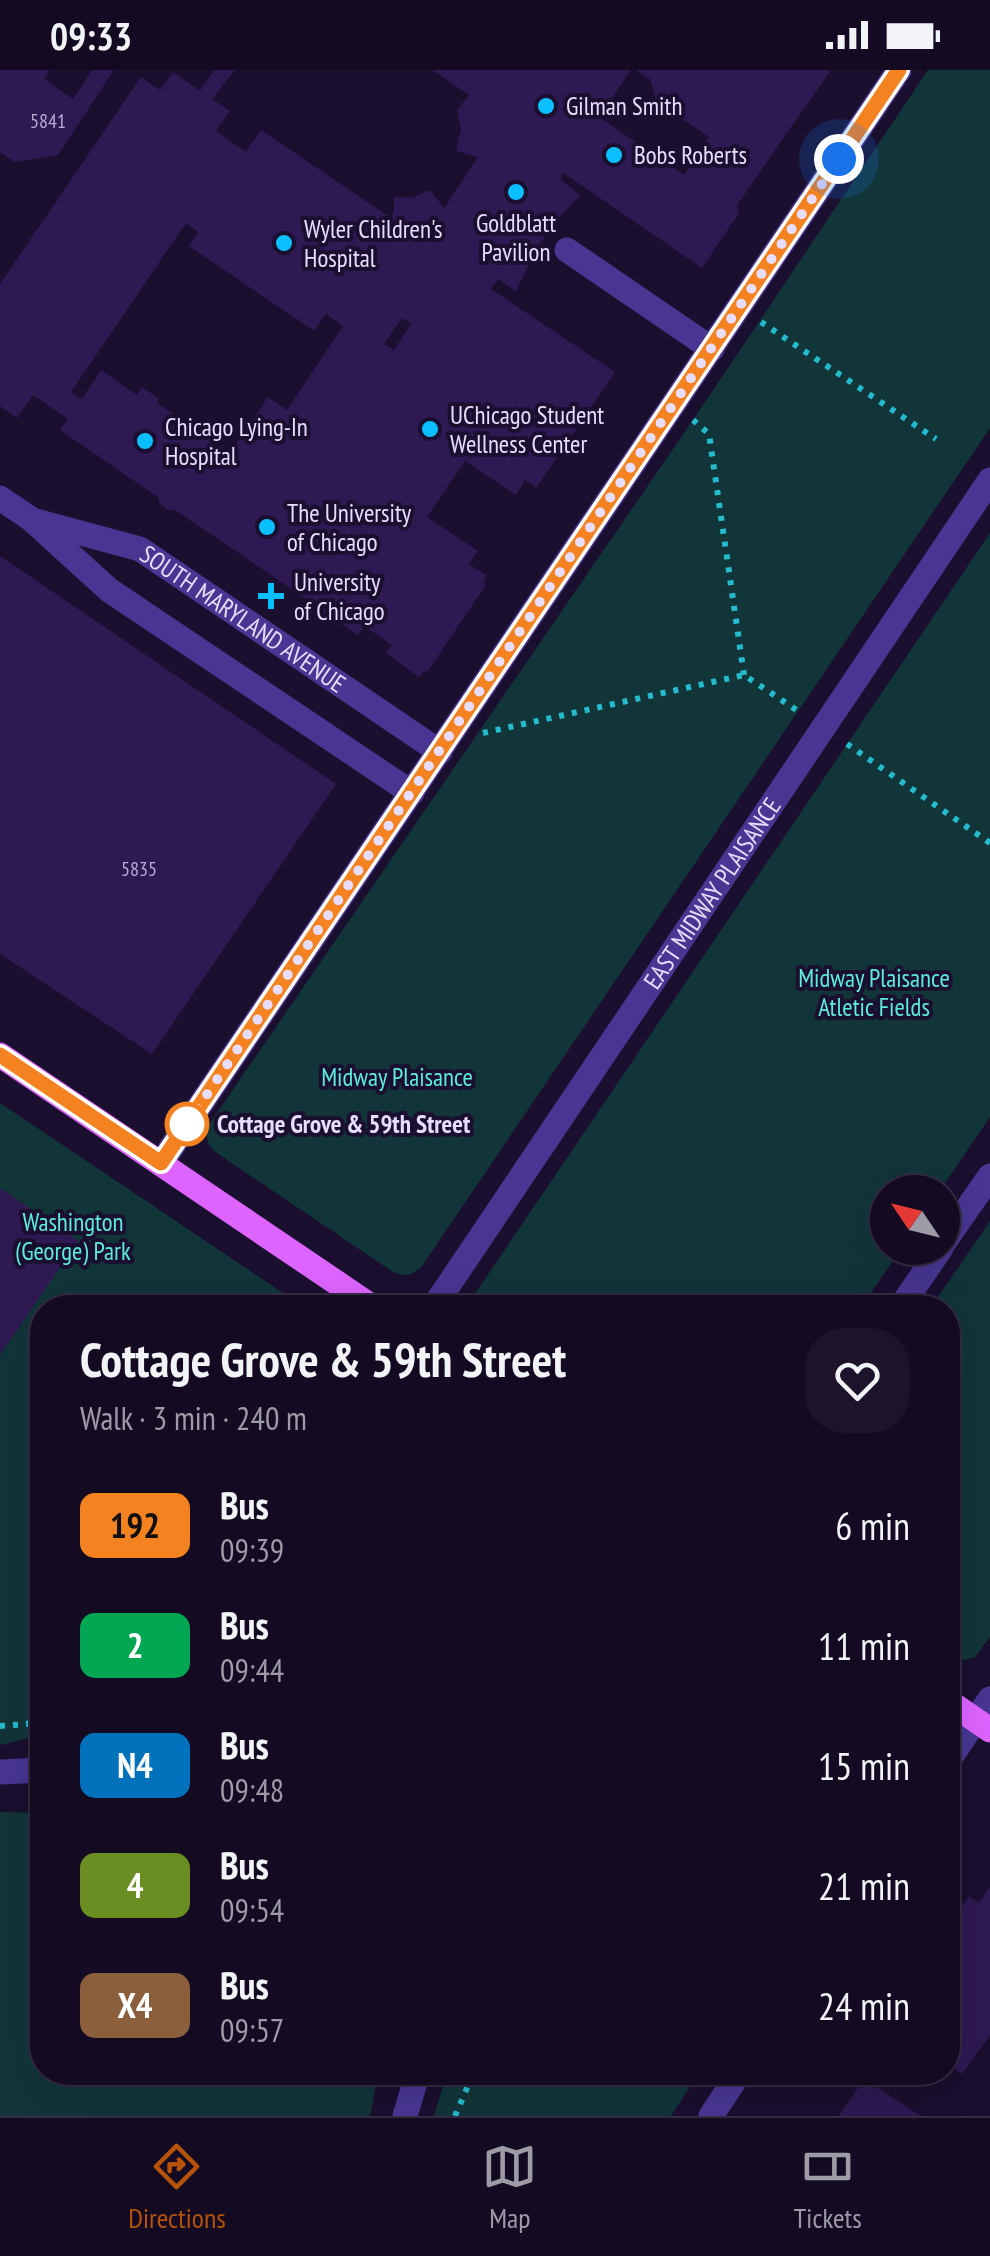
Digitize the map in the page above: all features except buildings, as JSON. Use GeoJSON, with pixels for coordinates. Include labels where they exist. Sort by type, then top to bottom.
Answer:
{"type":"FeatureCollection","features":[{"type":"Feature","properties":{"kind":"main road"},"geometry":{"type":"LineString","coordinates":[[0,1055],[355,1295]]}},
{"type":"Feature","properties":{"kind":"main road"},"geometry":{"type":"LineString","coordinates":[[960,1705],[985,1716]]}},
{"type":"Feature","properties":{"kind":"street"},"geometry":{"type":"LineString","coordinates":[[161,1163],[899,70]]}},
{"type":"Feature","properties":{"kind":"street"},"geometry":{"type":"LineString","coordinates":[[566,250],[712,348]]}},
{"type":"Feature","properties":{"kind":"street","name":"EAST MIDWAY PLAISANCE"},"geometry":{"type":"LineString","coordinates":[[441,1295],[990,480]]}},
{"type":"Feature","properties":{"kind":"street","name":"SOUTH MARYLAND AVENUE"},"geometry":{"type":"LineString","coordinates":[[0,498],[31,519],[110,590],[412,793]]}},
{"type":"Feature","properties":{"kind":"street","name":"SOUTH MARYLAND AVENUE"},"geometry":{"type":"LineString","coordinates":[[31,519],[140,549],[440,752]]}},
{"type":"Feature","properties":{"kind":"street"},"geometry":{"type":"LineString","coordinates":[[960,1220],[990,1176]]}},
{"type":"Feature","properties":{"kind":"street"},"geometry":{"type":"LineString","coordinates":[[909,1295],[929,1265]]}},
{"type":"Feature","properties":{"kind":"street"},"geometry":{"type":"LineString","coordinates":[[960,1746],[985,1716]]}},
{"type":"Feature","properties":{"kind":"street"},"geometry":{"type":"LineString","coordinates":[[0,1772],[30,1771]]}},
{"type":"Feature","properties":{"kind":"street"},"geometry":{"type":"LineString","coordinates":[[405,2116],[414,2085]]}},
{"type":"Feature","properties":{"kind":"street"},"geometry":{"type":"LineString","coordinates":[[711,2116],[731,2085]]}},
{"type":"Feature","properties":{"kind":"path"},"geometry":{"type":"LineString","coordinates":[[760,321],[936,439]]}},
{"type":"Feature","properties":{"kind":"path"},"geometry":{"type":"LineString","coordinates":[[692,420],[709,434],[744,674],[798,711]]}},
{"type":"Feature","properties":{"kind":"path"},"geometry":{"type":"LineString","coordinates":[[478,730],[486,735],[744,674]]}},
{"type":"Feature","properties":{"kind":"path"},"geometry":{"type":"LineString","coordinates":[[847,744],[990,843]]}},
{"type":"Feature","properties":{"kind":"path"},"geometry":{"type":"LineString","coordinates":[[0,1726],[30,1722]]}},
{"type":"Feature","properties":{"kind":"path"},"geometry":{"type":"LineString","coordinates":[[455,2116],[468,2085]]}},
{"type":"Feature","properties":{"kind":"green space","name":"Midway Plaisance"},"geometry":{"type":"Polygon","coordinates":[[[928,70],[990,70],[990,428],[422,1266],[409,1275],[393,1272],[214,1151],[207,1138],[210,1123],[693,420],[928,70]]]}},
{"type":"Feature","properties":{"kind":"green space","name":"Midway Plaisance Atletic Fields"},"geometry":{"type":"Polygon","coordinates":[[[990,533],[990,1117],[951,1175],[870,1175],[870,1265],[890,1265],[869,1295],[474,1295],[990,533]]]}},
{"type":"Feature","properties":{"kind":"green space","name":"Washington (George) Park"},"geometry":{"type":"Polygon","coordinates":[[[0,1103],[286,1295],[30,1295],[30,1738],[0,1745],[0,1103]]]}},
{"type":"Feature","properties":{"kind":"green space"},"geometry":{"type":"Polygon","coordinates":[[[990,1221],[990,1637],[975,1657],[964,1660],[960,1657],[960,1295],[939,1295],[990,1221]]]}},
{"type":"Feature","properties":{"kind":"green space"},"geometry":{"type":"Polygon","coordinates":[[[0,1812],[30,1813],[30,2085],[376,2085],[370,2116],[0,2116],[0,1812]]]}},
{"type":"Feature","properties":{"kind":"green space"},"geometry":{"type":"Polygon","coordinates":[[[443,2085],[691,2085],[671,2116],[434,2116],[443,2085]]]}},
{"type":"Feature","properties":{"kind":"bus line","name":"192"},"geometry":{"type":"LineString","coordinates":[[0,1055],[161,1163],[899,70]]}},
{"type":"Feature","properties":{"kind":"place","name":"Gilman Smith"},"geometry":{"type":"Point","coordinates":[546,106]}},
{"type":"Feature","properties":{"kind":"place","name":"Bobs Roberts"},"geometry":{"type":"Point","coordinates":[614,155]}},
{"type":"Feature","properties":{"kind":"place","name":"Goldblatt Pavilion"},"geometry":{"type":"Point","coordinates":[516,192]}},
{"type":"Feature","properties":{"kind":"place","name":"Wyler Children's Hospital"},"geometry":{"type":"Point","coordinates":[284,243]}},
{"type":"Feature","properties":{"kind":"place","name":"UChicago Student Wellness Center"},"geometry":{"type":"Point","coordinates":[430,429]}},
{"type":"Feature","properties":{"kind":"place","name":"Chicago Lying-In Hospital"},"geometry":{"type":"Point","coordinates":[145,441]}},
{"type":"Feature","properties":{"kind":"place","name":"The University of Chicago"},"geometry":{"type":"Point","coordinates":[267,527]}},
{"type":"Feature","properties":{"kind":"place","name":"University of Chicago"},"geometry":{"type":"Point","coordinates":[271,596]}},
{"type":"Feature","properties":{"kind":"place","name":"Cottage Grove & 59th Street"},"geometry":{"type":"Point","coordinates":[187,1124]}},
{"type":"Feature","properties":{"kind":"route"},"geometry":{"type":"LineString","coordinates":[[187,1124],[839,159]]}}]}
